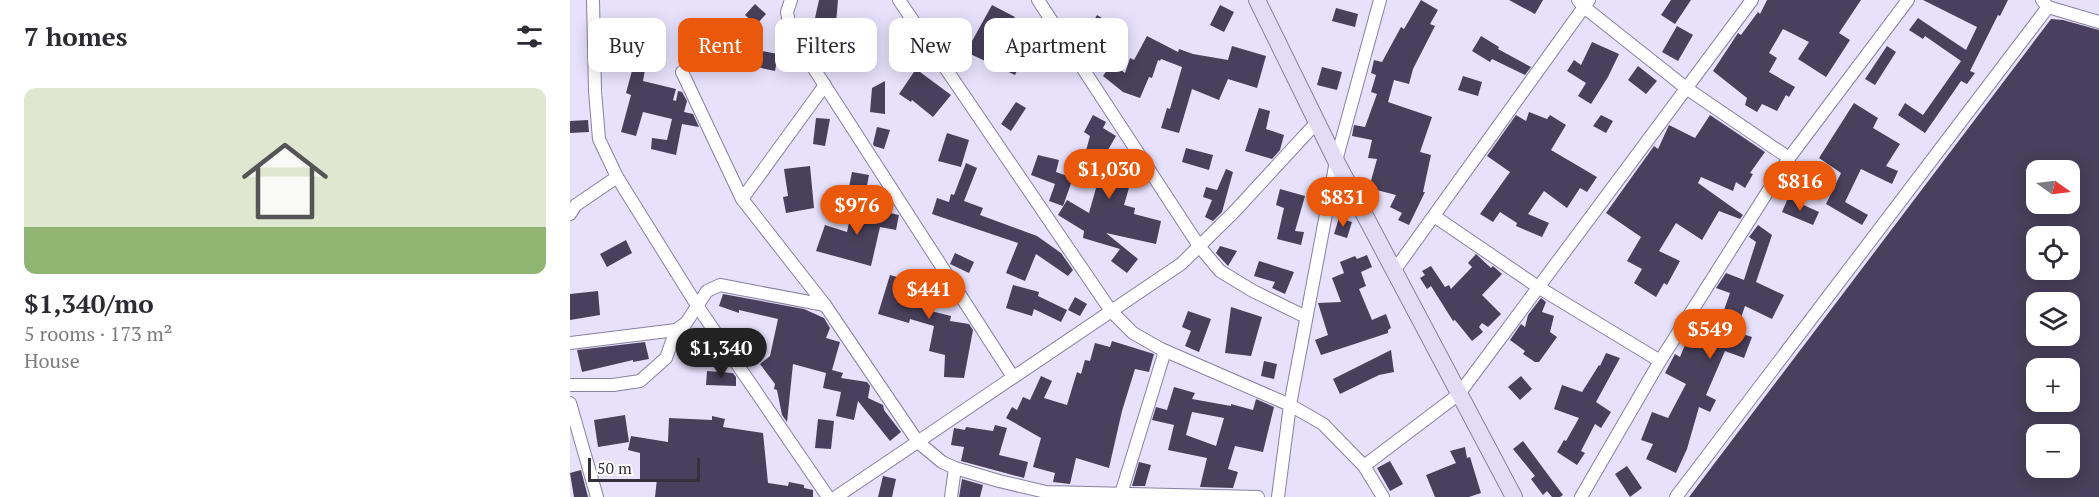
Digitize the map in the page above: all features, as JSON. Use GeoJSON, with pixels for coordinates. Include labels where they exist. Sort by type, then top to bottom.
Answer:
{"type":"FeatureCollection","features":[{"type":"Feature","properties":{"kind":"street"},"geometry":{"type":"LineString","coordinates":[[593,0],[595,91],[599,139],[617,177],[698,307],[828,497]]}},
{"type":"Feature","properties":{"kind":"street"},"geometry":{"type":"LineString","coordinates":[[791,0],[787,12],[791,33],[1014,377]]}},
{"type":"Feature","properties":{"kind":"street"},"geometry":{"type":"LineString","coordinates":[[899,0],[1111,311],[1133,333],[1165,351],[1290,405],[1323,424],[1364,466],[1383,497]]}},
{"type":"Feature","properties":{"kind":"street"},"geometry":{"type":"LineString","coordinates":[[1038,0],[1199,246],[1220,271],[1306,318]]}},
{"type":"Feature","properties":{"kind":"street"},"geometry":{"type":"LineString","coordinates":[[1257,0],[1336,161],[1514,497]]}},
{"type":"Feature","properties":{"kind":"street"},"geometry":{"type":"LineString","coordinates":[[1278,497],[1290,405],[1336,161],[1380,0]]}},
{"type":"Feature","properties":{"kind":"street"},"geometry":{"type":"LineString","coordinates":[[1364,466],[1459,394],[1752,0]]}},
{"type":"Feature","properties":{"kind":"street"},"geometry":{"type":"LineString","coordinates":[[1581,497],[1660,360],[1790,158],[1908,0]]}},
{"type":"Feature","properties":{"kind":"street"},"geometry":{"type":"LineString","coordinates":[[1394,271],[1584,2],[1686,88],[1790,158]]}},
{"type":"Feature","properties":{"kind":"street"},"geometry":{"type":"LineString","coordinates":[[1676,497],[2045,3],[2099,22]]}},
{"type":"Feature","properties":{"kind":"street"},"geometry":{"type":"LineString","coordinates":[[682,72],[742,199],[825,305],[918,442],[942,462],[956,468],[1046,492],[1258,497]]}},
{"type":"Feature","properties":{"kind":"street"},"geometry":{"type":"LineString","coordinates":[[742,199],[825,85]]}},
{"type":"Feature","properties":{"kind":"street"},"geometry":{"type":"LineString","coordinates":[[836,497],[1181,264],[1234,212],[1317,122]]}},
{"type":"Feature","properties":{"kind":"street"},"geometry":{"type":"LineString","coordinates":[[570,214],[576,205],[617,177]]}},
{"type":"Feature","properties":{"kind":"street"},"geometry":{"type":"LineString","coordinates":[[1434,216],[1539,287],[1660,360]]}},
{"type":"Feature","properties":{"kind":"street"},"geometry":{"type":"LineString","coordinates":[[570,343],[676,330],[686,323],[707,291],[720,285],[825,305]]}},
{"type":"Feature","properties":{"kind":"street"},"geometry":{"type":"LineString","coordinates":[[570,385],[613,385],[640,381],[666,358],[676,330]]}},
{"type":"Feature","properties":{"kind":"street"},"geometry":{"type":"LineString","coordinates":[[1121,495],[1165,351]]}},
{"type":"Feature","properties":{"kind":"street"},"geometry":{"type":"LineString","coordinates":[[570,403],[597,497]]}},
{"type":"Feature","properties":{"kind":"street"},"geometry":{"type":"LineString","coordinates":[[951,497],[956,468]]}},
{"type":"Feature","properties":{"kind":"building"},"geometry":{"type":"Polygon","coordinates":[[[819,0],[838,0],[836,18],[815,18],[819,0]]]}},
{"type":"Feature","properties":{"kind":"building"},"geometry":{"type":"Polygon","coordinates":[[[1421,0],[1438,10],[1430,24],[1435,26],[1413,69],[1409,84],[1394,80],[1388,102],[1432,117],[1420,152],[1431,155],[1423,192],[1425,192],[1409,225],[1398,220],[1402,213],[1390,207],[1396,195],[1369,188],[1377,159],[1368,158],[1372,140],[1352,136],[1354,125],[1365,127],[1377,94],[1371,92],[1376,75],[1371,73],[1374,60],[1382,62],[1401,27],[1404,29],[1421,0]]]}},
{"type":"Feature","properties":{"kind":"building"},"geometry":{"type":"Polygon","coordinates":[[[1509,0],[1543,0],[1535,14],[1509,0]]]}},
{"type":"Feature","properties":{"kind":"building"},"geometry":{"type":"Polygon","coordinates":[[[1671,0],[1691,0],[1675,24],[1661,15],[1671,0]]]}},
{"type":"Feature","properties":{"kind":"building"},"geometry":{"type":"Polygon","coordinates":[[[1767,0],[1861,0],[1839,33],[1850,40],[1826,77],[1798,59],[1809,42],[1783,29],[1769,53],[1777,58],[1769,72],[1795,87],[1789,97],[1786,95],[1777,111],[1762,104],[1757,112],[1745,105],[1747,98],[1713,71],[1738,33],[1741,35],[1758,12],[1760,14],[1767,0]]]}},
{"type":"Feature","properties":{"kind":"building"},"geometry":{"type":"Polygon","coordinates":[[[1923,0],[2008,0],[1970,71],[1975,73],[1967,84],[1961,81],[1925,133],[1898,115],[1905,103],[1923,115],[1961,61],[1925,36],[1923,39],[1909,30],[1918,18],[1966,50],[1977,27],[1923,0]]]}},
{"type":"Feature","properties":{"kind":"building"},"geometry":{"type":"Polygon","coordinates":[[[755,4],[766,14],[762,18],[748,18],[745,15],[755,4]]]}},
{"type":"Feature","properties":{"kind":"building"},"geometry":{"type":"Polygon","coordinates":[[[992,5],[1015,17],[1014,18],[985,18],[992,5]]]}},
{"type":"Feature","properties":{"kind":"building"},"geometry":{"type":"Polygon","coordinates":[[[1220,5],[1234,12],[1224,32],[1210,25],[1220,5]]]}},
{"type":"Feature","properties":{"kind":"building"},"geometry":{"type":"Polygon","coordinates":[[[1336,8],[1358,14],[1355,27],[1332,21],[1336,8]]]}},
{"type":"Feature","properties":{"kind":"building"},"geometry":{"type":"Polygon","coordinates":[[[984,19],[984,60],[972,55],[972,41],[984,19]]]}},
{"type":"Feature","properties":{"kind":"building"},"geometry":{"type":"Polygon","coordinates":[[[2051,19],[2099,30],[2099,497],[1689,497],[2051,19]]]}},
{"type":"Feature","properties":{"kind":"building"},"geometry":{"type":"Polygon","coordinates":[[[1677,26],[1693,35],[1678,61],[1662,52],[1677,26]]]}},
{"type":"Feature","properties":{"kind":"building"},"geometry":{"type":"Polygon","coordinates":[[[1147,36],[1178,52],[1179,49],[1193,54],[1228,60],[1232,46],[1266,56],[1257,88],[1228,79],[1219,100],[1192,89],[1179,133],[1161,128],[1167,108],[1170,109],[1182,67],[1158,60],[1152,78],[1149,77],[1140,98],[1123,92],[1103,76],[1106,72],[1128,72],[1130,58],[1134,60],[1147,36]]]}},
{"type":"Feature","properties":{"kind":"building"},"geometry":{"type":"Polygon","coordinates":[[[1481,36],[1499,47],[1498,49],[1531,67],[1525,75],[1492,59],[1490,62],[1472,51],[1481,36]]]}},
{"type":"Feature","properties":{"kind":"building"},"geometry":{"type":"Polygon","coordinates":[[[1592,42],[1619,54],[1591,104],[1578,96],[1586,83],[1567,71],[1574,60],[1581,65],[1592,42]]]}},
{"type":"Feature","properties":{"kind":"building"},"geometry":{"type":"Polygon","coordinates":[[[1887,46],[1896,52],[1875,85],[1865,79],[1887,46]]]}},
{"type":"Feature","properties":{"kind":"building"},"geometry":{"type":"Polygon","coordinates":[[[763,51],[775,53],[775,71],[763,68],[763,51]]]}},
{"type":"Feature","properties":{"kind":"building"},"geometry":{"type":"Polygon","coordinates":[[[1638,66],[1657,81],[1646,94],[1628,80],[1638,66]]]}},
{"type":"Feature","properties":{"kind":"building"},"geometry":{"type":"Polygon","coordinates":[[[1322,67],[1342,72],[1337,90],[1317,85],[1322,67]]]}},
{"type":"Feature","properties":{"kind":"building"},"geometry":{"type":"Polygon","coordinates":[[[632,72],[645,72],[643,81],[676,89],[673,100],[676,101],[678,91],[682,92],[687,101],[684,112],[693,114],[699,127],[682,124],[676,155],[651,149],[652,138],[667,140],[672,119],[643,112],[636,136],[621,132],[631,95],[626,93],[632,72]]]}},
{"type":"Feature","properties":{"kind":"building"},"geometry":{"type":"Polygon","coordinates":[[[914,72],[920,72],[951,95],[933,117],[912,100],[911,102],[899,94],[914,72]]]}},
{"type":"Feature","properties":{"kind":"building"},"geometry":{"type":"Polygon","coordinates":[[[1463,76],[1482,82],[1478,96],[1458,90],[1463,76]]]}},
{"type":"Feature","properties":{"kind":"building"},"geometry":{"type":"Polygon","coordinates":[[[885,81],[885,114],[870,112],[872,88],[885,81]]]}},
{"type":"Feature","properties":{"kind":"building"},"geometry":{"type":"Polygon","coordinates":[[[1016,102],[1026,108],[1011,131],[1001,124],[1016,102]]]}},
{"type":"Feature","properties":{"kind":"building"},"geometry":{"type":"Polygon","coordinates":[[[1854,103],[1878,118],[1873,128],[1900,144],[1886,166],[1898,171],[1892,184],[1861,169],[1845,202],[1868,215],[1862,225],[1826,204],[1841,173],[1819,158],[1854,103]]]}},
{"type":"Feature","properties":{"kind":"building"},"geometry":{"type":"Polygon","coordinates":[[[1259,108],[1270,111],[1266,129],[1284,135],[1280,150],[1272,159],[1245,151],[1259,108]]]}},
{"type":"Feature","properties":{"kind":"building"},"geometry":{"type":"Polygon","coordinates":[[[1529,112],[1547,119],[1550,115],[1566,125],[1551,150],[1597,177],[1587,192],[1580,188],[1567,208],[1544,191],[1528,214],[1549,223],[1542,237],[1516,226],[1517,223],[1500,212],[1493,222],[1480,214],[1510,172],[1487,156],[1516,115],[1526,121],[1529,112]]]}},
{"type":"Feature","properties":{"kind":"building"},"geometry":{"type":"Polygon","coordinates":[[[1093,115],[1106,122],[1103,128],[1116,136],[1104,157],[1135,167],[1124,205],[1135,208],[1134,214],[1161,221],[1156,244],[1106,233],[1138,259],[1127,273],[1111,261],[1120,249],[1083,238],[1084,231],[1058,215],[1067,200],[1089,213],[1098,181],[1079,176],[1090,136],[1084,132],[1093,115]]]}},
{"type":"Feature","properties":{"kind":"building"},"geometry":{"type":"Polygon","coordinates":[[[1601,115],[1613,121],[1606,133],[1593,126],[1601,115]]]}},
{"type":"Feature","properties":{"kind":"building"},"geometry":{"type":"Polygon","coordinates":[[[1710,115],[1765,152],[1750,173],[1753,174],[1745,188],[1736,182],[1733,191],[1701,177],[1698,183],[1743,215],[1740,219],[1719,211],[1702,240],[1676,223],[1659,251],[1680,261],[1667,285],[1664,283],[1656,297],[1634,283],[1642,269],[1627,261],[1641,237],[1606,213],[1654,146],[1658,149],[1669,125],[1695,138],[1710,115]]]}},
{"type":"Feature","properties":{"kind":"building"},"geometry":{"type":"Polygon","coordinates":[[[816,118],[830,119],[825,146],[813,144],[816,118]]]}},
{"type":"Feature","properties":{"kind":"building"},"geometry":{"type":"Polygon","coordinates":[[[588,120],[589,132],[570,133],[570,121],[588,120]]]}},
{"type":"Feature","properties":{"kind":"building"},"geometry":{"type":"Polygon","coordinates":[[[877,127],[890,130],[884,149],[873,144],[877,127]]]}},
{"type":"Feature","properties":{"kind":"building"},"geometry":{"type":"Polygon","coordinates":[[[947,133],[969,140],[961,167],[938,161],[947,133]]]}},
{"type":"Feature","properties":{"kind":"building"},"geometry":{"type":"Polygon","coordinates":[[[1186,148],[1213,155],[1209,170],[1182,162],[1186,148]]]}},
{"type":"Feature","properties":{"kind":"building"},"geometry":{"type":"Polygon","coordinates":[[[1038,155],[1059,160],[1056,172],[1073,178],[1063,206],[1049,201],[1055,184],[1031,175],[1038,155]]]}},
{"type":"Feature","properties":{"kind":"building"},"geometry":{"type":"Polygon","coordinates":[[[966,163],[977,168],[964,201],[983,208],[980,215],[1037,236],[1061,253],[1073,270],[1068,276],[1036,254],[1025,281],[1006,273],[1018,243],[932,214],[937,198],[949,202],[951,194],[954,195],[966,163]]]}},
{"type":"Feature","properties":{"kind":"building"},"geometry":{"type":"Polygon","coordinates":[[[810,166],[814,208],[786,213],[783,197],[788,196],[784,169],[810,166]]]}},
{"type":"Feature","properties":{"kind":"building"},"geometry":{"type":"Polygon","coordinates":[[[1226,169],[1233,172],[1222,212],[1213,221],[1205,217],[1212,200],[1203,197],[1206,187],[1217,190],[1226,169]]]}},
{"type":"Feature","properties":{"kind":"building"},"geometry":{"type":"Polygon","coordinates":[[[852,172],[869,175],[866,191],[849,187],[852,172]]]}},
{"type":"Feature","properties":{"kind":"building"},"geometry":{"type":"Polygon","coordinates":[[[1280,189],[1305,196],[1295,231],[1304,232],[1301,245],[1277,239],[1284,208],[1276,205],[1280,189]]]}},
{"type":"Feature","properties":{"kind":"building"},"geometry":{"type":"Polygon","coordinates":[[[1788,198],[1819,212],[1813,225],[1782,212],[1788,198]]]}},
{"type":"Feature","properties":{"kind":"building"},"geometry":{"type":"Polygon","coordinates":[[[858,206],[899,215],[896,230],[880,227],[871,266],[816,251],[825,225],[847,232],[849,223],[854,224],[858,206]]]}},
{"type":"Feature","properties":{"kind":"building"},"geometry":{"type":"Polygon","coordinates":[[[1339,218],[1352,222],[1347,238],[1334,234],[1339,218]]]}},
{"type":"Feature","properties":{"kind":"building"},"geometry":{"type":"Polygon","coordinates":[[[1758,225],[1772,235],[1756,282],[1784,295],[1772,319],[1745,306],[1736,332],[1752,337],[1744,358],[1725,351],[1706,395],[1716,400],[1710,412],[1699,407],[1687,449],[1676,473],[1646,459],[1653,444],[1641,440],[1652,412],[1668,418],[1686,384],[1665,373],[1675,354],[1680,357],[1687,340],[1710,350],[1730,293],[1716,288],[1726,273],[1744,280],[1756,242],[1749,237],[1758,225]]]}},
{"type":"Feature","properties":{"kind":"building"},"geometry":{"type":"Polygon","coordinates":[[[626,240],[632,253],[607,267],[600,254],[626,240]]]}},
{"type":"Feature","properties":{"kind":"building"},"geometry":{"type":"Polygon","coordinates":[[[1220,246],[1237,251],[1228,266],[1216,253],[1220,246]]]}},
{"type":"Feature","properties":{"kind":"building"},"geometry":{"type":"Polygon","coordinates":[[[955,253],[974,262],[969,273],[950,264],[955,253]]]}},
{"type":"Feature","properties":{"kind":"building"},"geometry":{"type":"Polygon","coordinates":[[[1476,254],[1491,268],[1493,266],[1502,274],[1482,295],[1501,314],[1488,327],[1482,323],[1479,327],[1483,332],[1472,341],[1455,320],[1453,321],[1431,286],[1427,289],[1420,278],[1425,275],[1422,271],[1431,266],[1445,287],[1449,285],[1451,289],[1472,267],[1468,263],[1476,254]]]}},
{"type":"Feature","properties":{"kind":"building"},"geometry":{"type":"Polygon","coordinates":[[[1367,255],[1372,267],[1361,272],[1366,286],[1359,289],[1372,320],[1386,314],[1391,328],[1388,333],[1321,355],[1315,340],[1328,335],[1318,303],[1341,302],[1332,278],[1344,273],[1340,262],[1355,256],[1357,259],[1367,255]]]}},
{"type":"Feature","properties":{"kind":"building"},"geometry":{"type":"Polygon","coordinates":[[[1259,261],[1294,272],[1285,294],[1272,288],[1275,282],[1254,276],[1259,261]]]}},
{"type":"Feature","properties":{"kind":"building"},"geometry":{"type":"Polygon","coordinates":[[[890,275],[922,284],[925,275],[940,280],[931,311],[951,316],[950,321],[969,324],[973,330],[964,378],[944,377],[945,355],[929,351],[934,326],[910,319],[909,323],[878,314],[890,275]]]}},
{"type":"Feature","properties":{"kind":"building"},"geometry":{"type":"Polygon","coordinates":[[[1013,285],[1039,292],[1038,296],[1067,310],[1061,322],[1034,309],[1032,316],[1006,308],[1013,285]]]}},
{"type":"Feature","properties":{"kind":"building"},"geometry":{"type":"Polygon","coordinates":[[[598,291],[600,315],[570,320],[570,294],[598,291]]]}},
{"type":"Feature","properties":{"kind":"building"},"geometry":{"type":"Polygon","coordinates":[[[723,294],[804,309],[824,318],[830,328],[826,338],[840,342],[832,370],[843,373],[841,378],[867,382],[870,386],[868,398],[883,405],[884,410],[901,432],[890,441],[858,401],[854,420],[836,416],[841,392],[823,388],[826,373],[793,364],[787,422],[782,415],[777,390],[774,389],[775,384],[760,364],[770,356],[778,319],[739,310],[739,313],[719,306],[723,294]]]}},
{"type":"Feature","properties":{"kind":"building"},"geometry":{"type":"Polygon","coordinates":[[[1075,297],[1087,304],[1080,316],[1068,310],[1075,297]]]}},
{"type":"Feature","properties":{"kind":"building"},"geometry":{"type":"Polygon","coordinates":[[[1541,298],[1546,302],[1542,312],[1554,316],[1550,332],[1557,337],[1539,362],[1535,362],[1523,354],[1525,351],[1510,340],[1521,324],[1525,327],[1528,315],[1541,298]]]}},
{"type":"Feature","properties":{"kind":"building"},"geometry":{"type":"Polygon","coordinates":[[[1231,307],[1262,317],[1251,356],[1225,353],[1231,307]]]}},
{"type":"Feature","properties":{"kind":"building"},"geometry":{"type":"Polygon","coordinates":[[[1188,311],[1211,319],[1199,352],[1185,346],[1191,331],[1182,327],[1188,311]]]}},
{"type":"Feature","properties":{"kind":"building"},"geometry":{"type":"Polygon","coordinates":[[[1112,341],[1154,354],[1149,372],[1135,369],[1122,411],[1109,468],[1076,458],[1070,484],[1053,482],[1055,473],[1033,467],[1041,438],[1006,418],[1012,407],[1017,410],[1023,397],[1030,400],[1041,376],[1052,381],[1044,398],[1067,405],[1077,372],[1081,374],[1085,360],[1090,361],[1095,343],[1110,347],[1112,341]]]}},
{"type":"Feature","properties":{"kind":"building"},"geometry":{"type":"Polygon","coordinates":[[[645,342],[649,359],[633,362],[633,360],[582,372],[577,350],[645,342]]]}},
{"type":"Feature","properties":{"kind":"building"},"geometry":{"type":"Polygon","coordinates":[[[1391,350],[1394,372],[1379,375],[1340,394],[1333,379],[1391,350]]]}},
{"type":"Feature","properties":{"kind":"building"},"geometry":{"type":"Polygon","coordinates":[[[1606,353],[1620,358],[1596,402],[1611,412],[1601,428],[1595,424],[1581,451],[1585,453],[1577,465],[1557,452],[1579,418],[1554,409],[1562,385],[1582,392],[1606,353]]]}},
{"type":"Feature","properties":{"kind":"building"},"geometry":{"type":"Polygon","coordinates":[[[1264,361],[1277,364],[1274,379],[1261,376],[1264,361]]]}},
{"type":"Feature","properties":{"kind":"building"},"geometry":{"type":"Polygon","coordinates":[[[707,371],[733,373],[736,377],[736,386],[706,385],[707,371]]]}},
{"type":"Feature","properties":{"kind":"building"},"geometry":{"type":"Polygon","coordinates":[[[1521,376],[1532,389],[1520,400],[1508,387],[1521,376]]]}},
{"type":"Feature","properties":{"kind":"building"},"geometry":{"type":"Polygon","coordinates":[[[1174,387],[1195,393],[1192,399],[1231,406],[1231,404],[1253,410],[1256,399],[1274,407],[1263,452],[1235,446],[1228,469],[1238,472],[1233,488],[1200,487],[1207,458],[1168,450],[1174,425],[1152,420],[1156,407],[1167,410],[1174,387]],[[1192,412],[1186,435],[1216,446],[1224,418],[1192,412]]]}},
{"type":"Feature","properties":{"kind":"building"},"geometry":{"type":"Polygon","coordinates":[[[625,415],[629,442],[598,447],[594,420],[625,415]]]}},
{"type":"Feature","properties":{"kind":"building"},"geometry":{"type":"Polygon","coordinates":[[[712,416],[725,419],[723,427],[763,433],[768,483],[788,486],[789,482],[804,485],[804,488],[813,490],[813,497],[655,497],[657,479],[640,479],[640,453],[628,450],[631,436],[668,442],[669,418],[712,420],[712,416]]]}},
{"type":"Feature","properties":{"kind":"building"},"geometry":{"type":"Polygon","coordinates":[[[818,419],[834,421],[831,449],[815,448],[818,419]]]}},
{"type":"Feature","properties":{"kind":"building"},"geometry":{"type":"Polygon","coordinates":[[[995,425],[1007,428],[999,455],[1028,462],[1024,478],[961,461],[964,447],[951,445],[954,428],[965,430],[966,427],[993,431],[995,425]]]}},
{"type":"Feature","properties":{"kind":"building"},"geometry":{"type":"Polygon","coordinates":[[[1523,441],[1563,495],[1552,497],[1547,491],[1543,495],[1531,479],[1535,476],[1513,449],[1523,441]]]}},
{"type":"Feature","properties":{"kind":"building"},"geometry":{"type":"Polygon","coordinates":[[[1465,447],[1481,493],[1469,497],[1435,497],[1426,475],[1456,463],[1450,451],[1465,447]]]}},
{"type":"Feature","properties":{"kind":"building"},"geometry":{"type":"Polygon","coordinates":[[[1390,461],[1403,484],[1390,491],[1377,468],[1390,461]]]}},
{"type":"Feature","properties":{"kind":"building"},"geometry":{"type":"Polygon","coordinates":[[[1139,462],[1151,465],[1145,486],[1132,486],[1139,462]]]}},
{"type":"Feature","properties":{"kind":"building"},"geometry":{"type":"Polygon","coordinates":[[[1627,466],[1642,488],[1630,497],[1615,474],[1627,466]]]}},
{"type":"Feature","properties":{"kind":"building"},"geometry":{"type":"Polygon","coordinates":[[[581,470],[588,497],[574,497],[570,473],[581,470]]]}},
{"type":"Feature","properties":{"kind":"building"},"geometry":{"type":"Polygon","coordinates":[[[883,476],[896,479],[892,497],[878,497],[883,476]]]}},
{"type":"Feature","properties":{"kind":"building"},"geometry":{"type":"Polygon","coordinates":[[[962,479],[983,485],[980,497],[959,497],[962,479]]]}}]}
